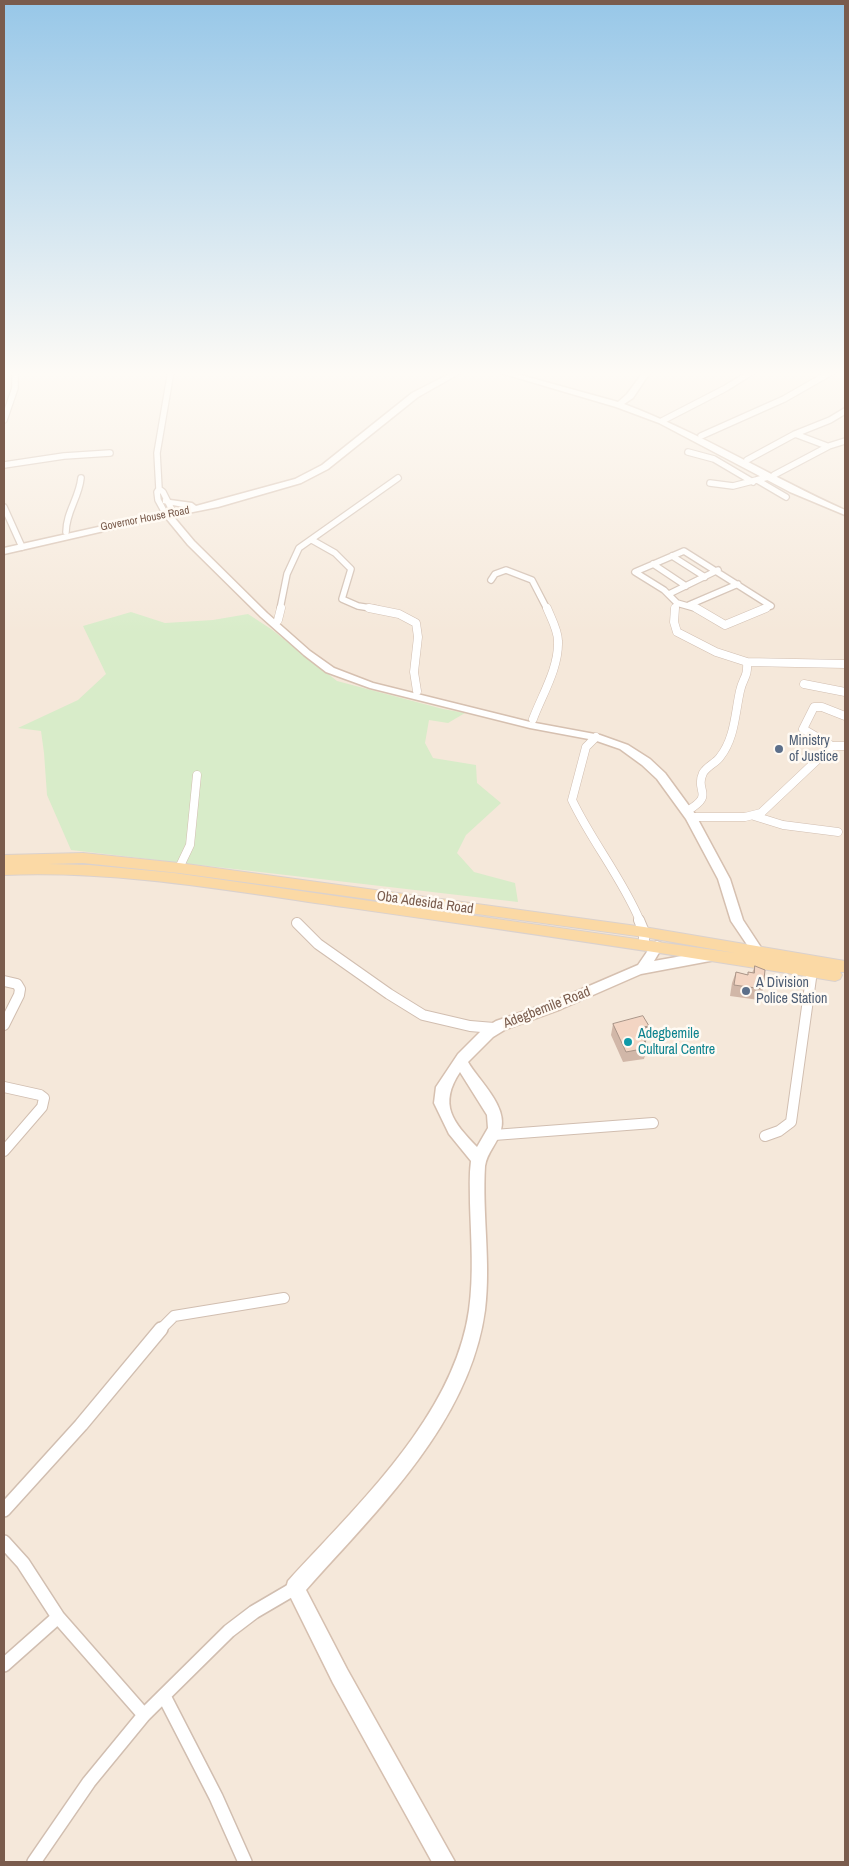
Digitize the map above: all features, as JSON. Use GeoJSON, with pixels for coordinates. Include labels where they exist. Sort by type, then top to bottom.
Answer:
{"type":"FeatureCollection","features":[{"type":"Feature","properties":{"kind":"main road","name":"Oba Adesida Road"},"geometry":{"type":"LineString","coordinates":[[4,860],[83,858],[179,868],[396,900],[648,941],[711,955],[845,976]]}},
{"type":"Feature","properties":{"kind":"main road","name":"Oba Adesida Road"},"geometry":{"type":"LineString","coordinates":[[4,870],[65,868],[116,872],[648,941],[758,952],[845,967]]}},
{"type":"Feature","properties":{"kind":"main road"},"geometry":{"type":"LineString","coordinates":[[826,964],[845,957]]}},
{"type":"Feature","properties":{"kind":"street"},"geometry":{"type":"LineString","coordinates":[[4,464],[48,458]]}},
{"type":"Feature","properties":{"kind":"street"},"geometry":{"type":"LineString","coordinates":[[157,458],[158,500],[278,620],[312,648],[352,674],[533,720],[575,733],[586,747]]}},
{"type":"Feature","properties":{"kind":"street","name":"Governor House Road"},"geometry":{"type":"LineString","coordinates":[[194,508],[275,485],[310,471],[328,458]]}},
{"type":"Feature","properties":{"kind":"street","name":"Governor House Road"},"geometry":{"type":"LineString","coordinates":[[194,508],[251,495],[312,475],[336,458]]}},
{"type":"Feature","properties":{"kind":"street"},"geometry":{"type":"LineString","coordinates":[[716,458],[786,498]]}},
{"type":"Feature","properties":{"kind":"street"},"geometry":{"type":"LineString","coordinates":[[736,458],[845,513]]}},
{"type":"Feature","properties":{"kind":"street"},"geometry":{"type":"LineString","coordinates":[[743,458],[771,476],[845,509]]}},
{"type":"Feature","properties":{"kind":"street"},"geometry":{"type":"LineString","coordinates":[[747,460],[751,458]]}},
{"type":"Feature","properties":{"kind":"street"},"geometry":{"type":"LineString","coordinates":[[710,483],[732,488],[788,470],[807,458]]}},
{"type":"Feature","properties":{"kind":"street"},"geometry":{"type":"LineString","coordinates":[[66,532],[66,519],[80,494],[81,478]]}},
{"type":"Feature","properties":{"kind":"street"},"geometry":{"type":"LineString","coordinates":[[278,620],[282,604],[284,578],[290,559],[299,548],[398,478]]}},
{"type":"Feature","properties":{"kind":"street"},"geometry":{"type":"LineString","coordinates":[[159,490],[162,492],[171,513],[264,615],[307,653],[330,670],[370,685],[530,725],[596,737],[624,748],[646,762],[661,776],[689,814],[724,879],[737,921],[758,952]]}},
{"type":"Feature","properties":{"kind":"street"},"geometry":{"type":"LineString","coordinates":[[4,507],[21,545]]}},
{"type":"Feature","properties":{"kind":"street"},"geometry":{"type":"LineString","coordinates":[[171,513],[194,508]]}},
{"type":"Feature","properties":{"kind":"street"},"geometry":{"type":"LineString","coordinates":[[171,513],[194,508]]}},
{"type":"Feature","properties":{"kind":"street","name":"Governor House Road"},"geometry":{"type":"LineString","coordinates":[[4,551],[66,532],[171,513]]}},
{"type":"Feature","properties":{"kind":"street","name":"Governor House Road"},"geometry":{"type":"LineString","coordinates":[[4,547],[171,513]]}},
{"type":"Feature","properties":{"kind":"street"},"geometry":{"type":"LineString","coordinates":[[312,540],[335,553],[351,569],[342,599],[400,614],[416,623],[418,637],[414,672],[416,691]]}},
{"type":"Feature","properties":{"kind":"street"},"geometry":{"type":"LineString","coordinates":[[684,550],[772,606],[725,626],[689,605],[677,603],[669,594],[635,572],[672,556],[684,550]]}},
{"type":"Feature","properties":{"kind":"street"},"geometry":{"type":"LineString","coordinates":[[672,556],[705,577]]}},
{"type":"Feature","properties":{"kind":"street"},"geometry":{"type":"LineString","coordinates":[[653,564],[686,586]]}},
{"type":"Feature","properties":{"kind":"street"},"geometry":{"type":"LineString","coordinates":[[491,580],[495,574],[506,570],[532,580],[551,619],[558,639],[553,664],[533,720]]}},
{"type":"Feature","properties":{"kind":"street"},"geometry":{"type":"LineString","coordinates":[[669,594],[718,570]]}},
{"type":"Feature","properties":{"kind":"street"},"geometry":{"type":"LineString","coordinates":[[689,605],[738,584]]}},
{"type":"Feature","properties":{"kind":"street"},"geometry":{"type":"LineString","coordinates":[[677,603],[674,626],[677,632],[716,652],[747,662],[845,664]]}},
{"type":"Feature","properties":{"kind":"street"},"geometry":{"type":"LineString","coordinates":[[689,814],[701,804],[703,799],[702,777],[704,771],[722,756],[737,716],[738,693],[742,682],[748,675],[747,662]]}},
{"type":"Feature","properties":{"kind":"street"},"geometry":{"type":"LineString","coordinates":[[804,684],[845,692]]}},
{"type":"Feature","properties":{"kind":"street"},"geometry":{"type":"LineString","coordinates":[[845,716],[822,707],[814,707],[803,729],[832,746],[845,746]]}},
{"type":"Feature","properties":{"kind":"street"},"geometry":{"type":"LineString","coordinates":[[596,737],[586,747],[574,794],[574,806],[584,827],[632,902],[648,941],[642,969]]}},
{"type":"Feature","properties":{"kind":"street"},"geometry":{"type":"LineString","coordinates":[[754,816],[761,813],[832,746]]}},
{"type":"Feature","properties":{"kind":"street"},"geometry":{"type":"LineString","coordinates":[[179,868],[190,845],[198,775]]}},
{"type":"Feature","properties":{"kind":"street"},"geometry":{"type":"LineString","coordinates":[[689,814],[754,816],[783,825],[838,832]]}},
{"type":"Feature","properties":{"kind":"street"},"geometry":{"type":"LineString","coordinates":[[297,923],[318,944],[388,994],[423,1015],[470,1026],[494,1028]]}},
{"type":"Feature","properties":{"kind":"street","name":"Adegbemile Road"},"geometry":{"type":"LineString","coordinates":[[479,1159],[468,1148],[452,1126],[441,1103],[442,1087],[461,1061],[494,1028],[547,1010],[642,969],[711,955]]}},
{"type":"Feature","properties":{"kind":"street"},"geometry":{"type":"LineString","coordinates":[[764,1136],[779,1131],[791,1122],[812,971]]}},
{"type":"Feature","properties":{"kind":"street"},"geometry":{"type":"LineString","coordinates":[[4,981],[17,984],[20,989],[19,995],[4,1024]]}},
{"type":"Feature","properties":{"kind":"street"},"geometry":{"type":"LineString","coordinates":[[34,1862],[89,1782],[144,1715],[229,1631],[254,1612],[295,1588],[414,1453],[460,1373],[475,1324],[479,1294],[479,1159],[494,1135],[496,1126],[494,1115],[461,1061]]}},
{"type":"Feature","properties":{"kind":"street"},"geometry":{"type":"LineString","coordinates":[[4,1087],[40,1095],[44,1098],[42,1107],[4,1151]]}},
{"type":"Feature","properties":{"kind":"street"},"geometry":{"type":"LineString","coordinates":[[494,1135],[653,1123]]}},
{"type":"Feature","properties":{"kind":"street"},"geometry":{"type":"LineString","coordinates":[[4,1510],[81,1425],[167,1321],[174,1316],[284,1298]]}},
{"type":"Feature","properties":{"kind":"street"},"geometry":{"type":"LineString","coordinates":[[4,1542],[23,1563],[58,1617],[144,1715]]}},
{"type":"Feature","properties":{"kind":"street"},"geometry":{"type":"LineString","coordinates":[[295,1588],[340,1676],[444,1862]]}},
{"type":"Feature","properties":{"kind":"street"},"geometry":{"type":"LineString","coordinates":[[4,1665],[58,1617]]}},
{"type":"Feature","properties":{"kind":"street"},"geometry":{"type":"LineString","coordinates":[[164,1696],[212,1789],[246,1862]]}},
{"type":"Feature","properties":{"kind":"shaded area"},"geometry":{"type":"Polygon","coordinates":[[[4,458],[845,458],[845,1862],[4,1862],[4,458]]]}},
{"type":"Feature","properties":{"kind":"green space"},"geometry":{"type":"Polygon","coordinates":[[[131,612],[165,623],[213,620],[248,614],[271,629],[337,681],[465,713],[448,723],[429,720],[425,743],[433,758],[476,765],[477,783],[501,803],[466,835],[457,853],[474,872],[515,883],[518,902],[71,850],[47,795],[41,731],[18,728],[78,700],[106,674],[83,626],[131,612]]]}},
{"type":"Feature","properties":{"kind":"building"},"geometry":{"type":"Polygon","coordinates":[[[755,966],[765,970],[763,989],[734,985],[736,972],[748,975],[748,972],[754,973],[755,966]]]}},
{"type":"Feature","properties":{"kind":"building"},"geometry":{"type":"Polygon","coordinates":[[[643,1016],[649,1026],[643,1027],[647,1036],[643,1037],[647,1048],[626,1052],[613,1024],[643,1016]]]}},
{"type":"Feature","properties":{"kind":"place","name":"Ministry of Justice"},"geometry":{"type":"Point","coordinates":[779,749]}},
{"type":"Feature","properties":{"kind":"place","name":"A Division Police Station"},"geometry":{"type":"Point","coordinates":[746,991]}},
{"type":"Feature","properties":{"kind":"place","name":"Adegbemile Cultural Centre"},"geometry":{"type":"Point","coordinates":[628,1042]}}]}
